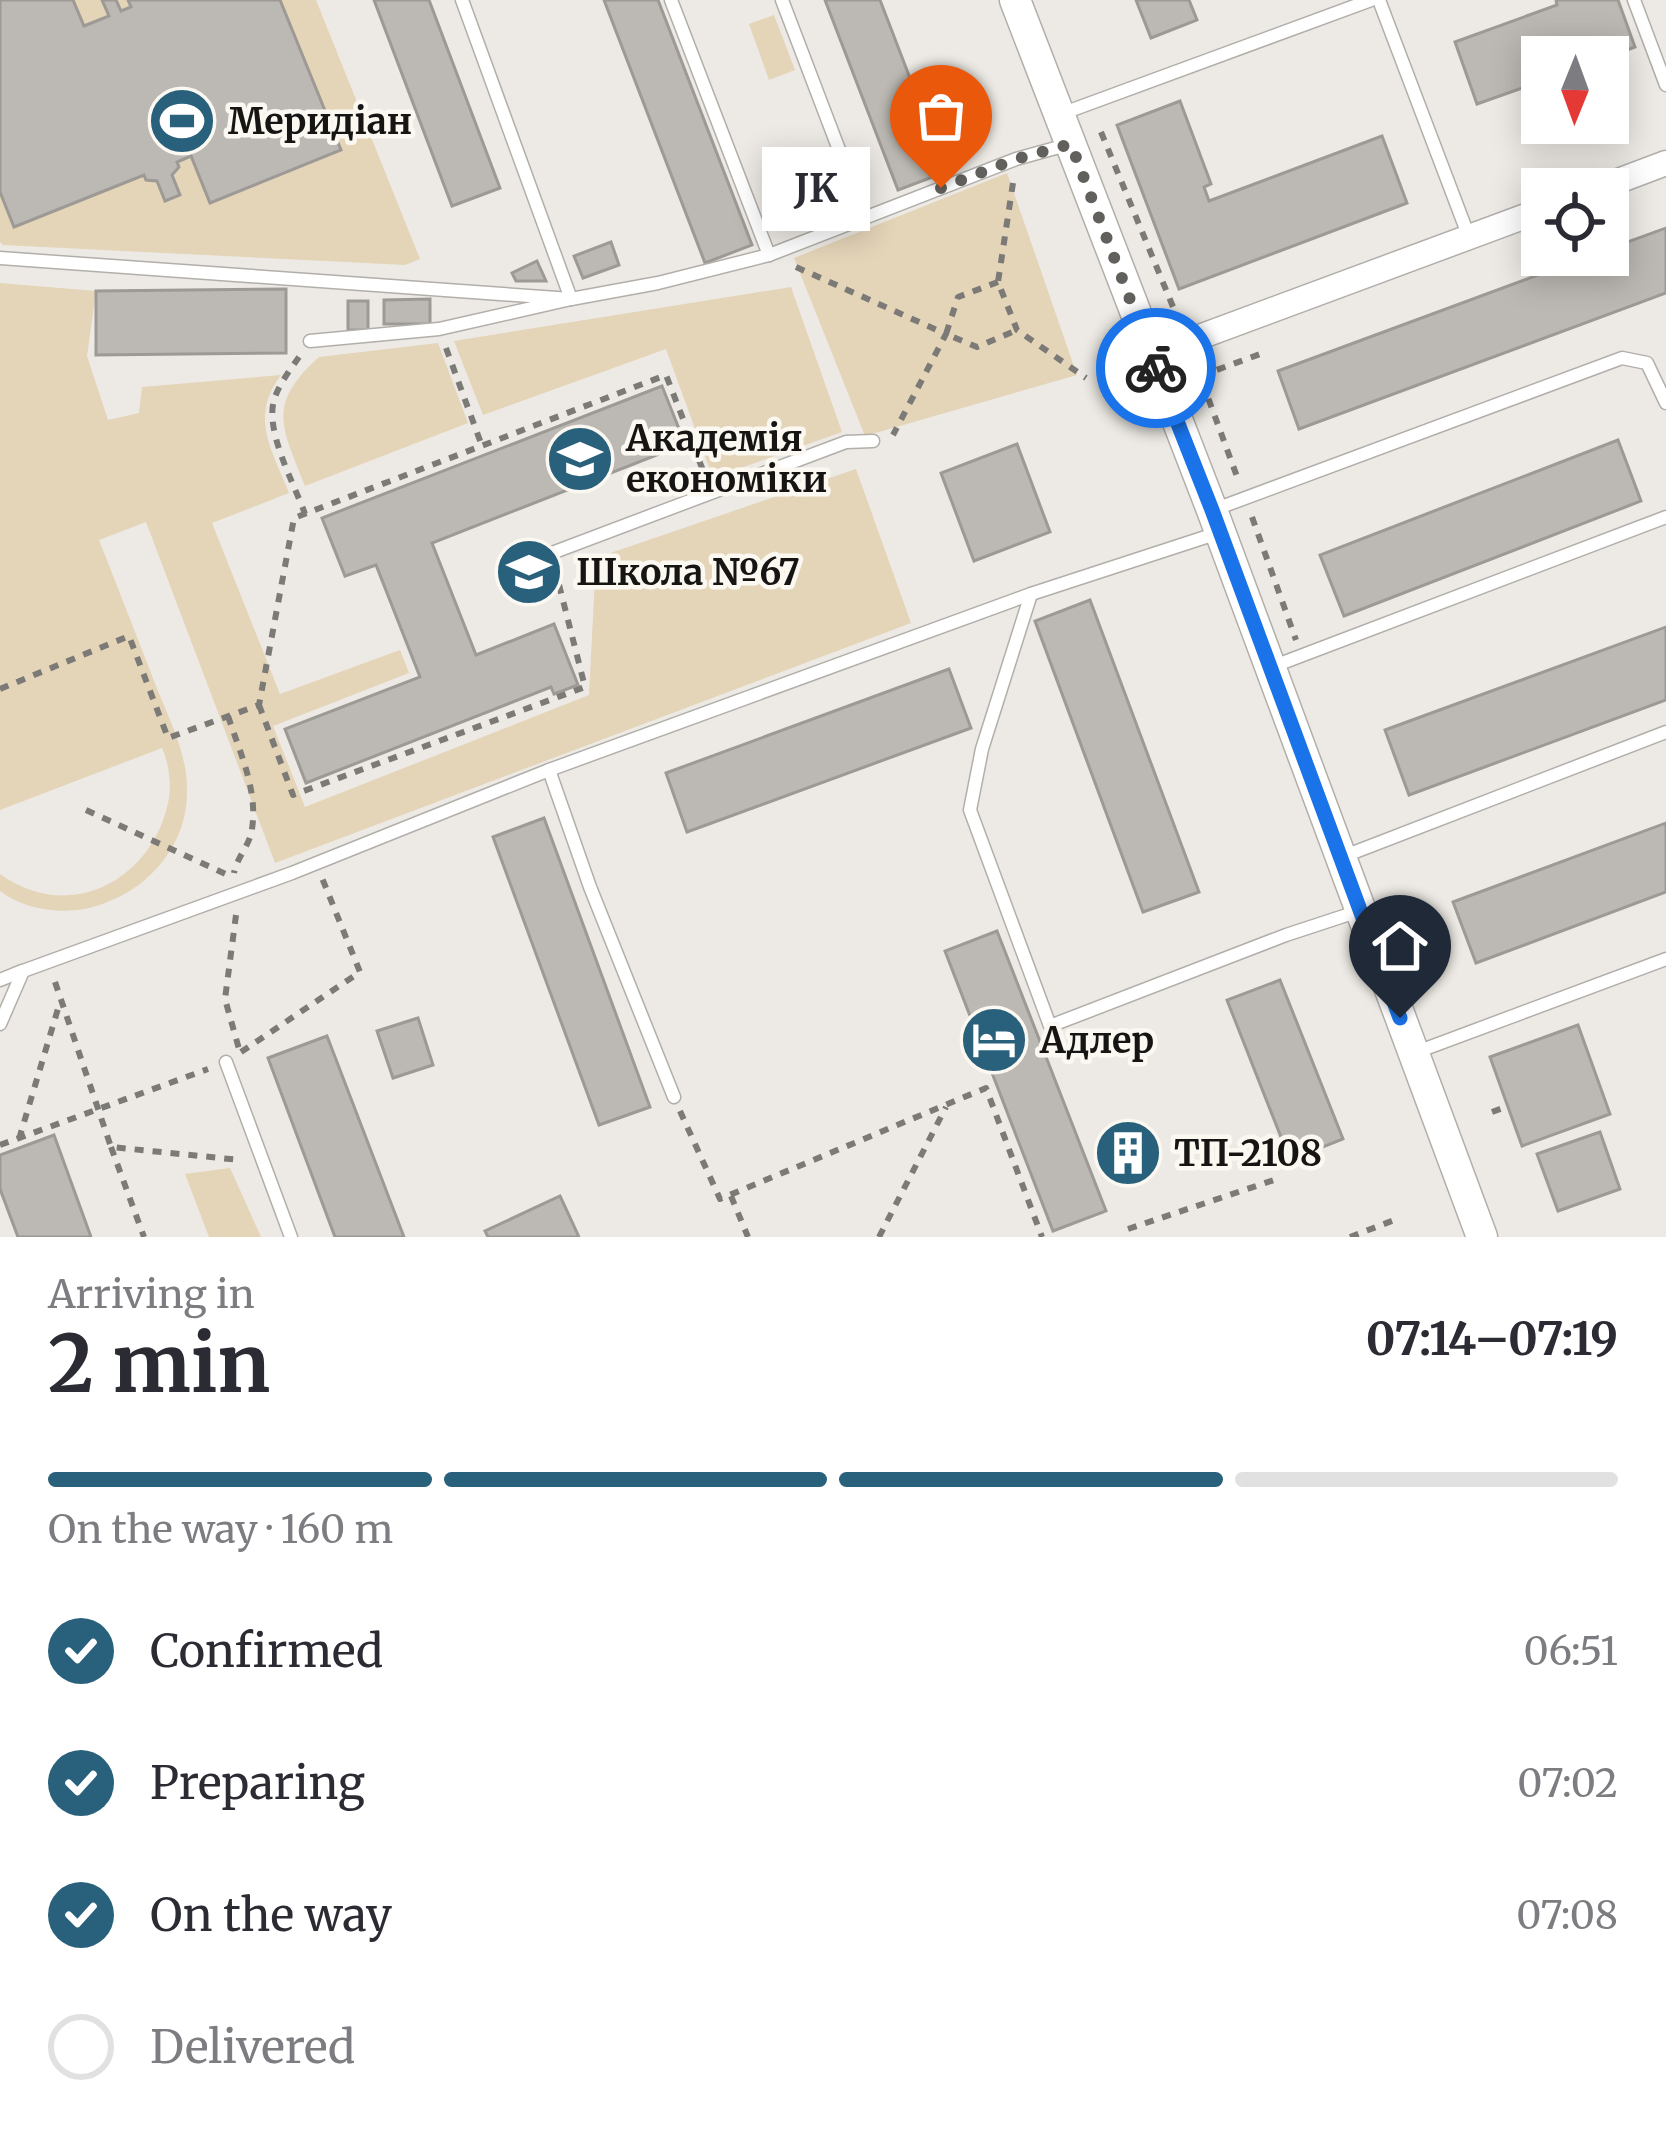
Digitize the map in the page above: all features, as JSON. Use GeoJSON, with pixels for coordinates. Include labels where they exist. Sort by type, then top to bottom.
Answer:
{"type":"FeatureCollection","features":[{"type":"Feature","properties":{"kind":"street"},"geometry":{"type":"LineString","coordinates":[[1015,0],[1216,521],[1482,1237]]}},
{"type":"Feature","properties":{"kind":"street"},"geometry":{"type":"LineString","coordinates":[[1629,177],[1666,163]]}},
{"type":"Feature","properties":{"kind":"street"},"geometry":{"type":"LineString","coordinates":[[1151,355],[1521,218]]}},
{"type":"Feature","properties":{"kind":"lane"},"geometry":{"type":"LineString","coordinates":[[462,0],[571,299]]}},
{"type":"Feature","properties":{"kind":"lane"},"geometry":{"type":"LineString","coordinates":[[671,0],[769,255]]}},
{"type":"Feature","properties":{"kind":"lane"},"geometry":{"type":"LineString","coordinates":[[782,0],[865,218]]}},
{"type":"Feature","properties":{"kind":"lane"},"geometry":{"type":"LineString","coordinates":[[310,341],[439,329],[769,255],[1016,159],[1065,129],[1375,0],[1469,237]]}},
{"type":"Feature","properties":{"kind":"lane"},"geometry":{"type":"LineString","coordinates":[[1634,0],[1666,85]]}},
{"type":"Feature","properties":{"kind":"lane"},"geometry":{"type":"LineString","coordinates":[[0,258],[571,299]]}},
{"type":"Feature","properties":{"kind":"lane"},"geometry":{"type":"LineString","coordinates":[[0,980],[316,863],[549,770],[1031,594],[1622,358],[1647,363],[1666,403]]}},
{"type":"Feature","properties":{"kind":"lane"},"geometry":{"type":"LineString","coordinates":[[520,565],[846,442],[873,441]]}},
{"type":"Feature","properties":{"kind":"lane"},"geometry":{"type":"LineString","coordinates":[[1270,668],[1666,517]]}},
{"type":"Feature","properties":{"kind":"lane"},"geometry":{"type":"LineString","coordinates":[[1031,594],[982,749],[970,811],[1050,1026],[1360,911]]}},
{"type":"Feature","properties":{"kind":"lane"},"geometry":{"type":"LineString","coordinates":[[1340,857],[1666,732]]}},
{"type":"Feature","properties":{"kind":"lane"},"geometry":{"type":"LineString","coordinates":[[549,770],[674,1097]]}},
{"type":"Feature","properties":{"kind":"lane"},"geometry":{"type":"LineString","coordinates":[[1414,1053],[1665,961]]}},
{"type":"Feature","properties":{"kind":"lane"},"geometry":{"type":"LineString","coordinates":[[0,1024],[23,970]]}},
{"type":"Feature","properties":{"kind":"lane"},"geometry":{"type":"LineString","coordinates":[[226,1062],[291,1237]]}},
{"type":"Feature","properties":{"kind":"path"},"geometry":{"type":"LineString","coordinates":[[1016,159],[998,282],[1017,330],[1086,378]]}},
{"type":"Feature","properties":{"kind":"path"},"geometry":{"type":"LineString","coordinates":[[769,255],[977,346],[1017,330]]}},
{"type":"Feature","properties":{"kind":"path"},"geometry":{"type":"LineString","coordinates":[[893,435],[946,334],[958,297],[998,282]]}},
{"type":"Feature","properties":{"kind":"path"},"geometry":{"type":"LineString","coordinates":[[439,329],[482,446]]}},
{"type":"Feature","properties":{"kind":"path"},"geometry":{"type":"LineString","coordinates":[[305,514],[274,432],[272,404],[310,341]]}},
{"type":"Feature","properties":{"kind":"path"},"geometry":{"type":"LineString","coordinates":[[1200,376],[1263,352]]}},
{"type":"Feature","properties":{"kind":"path"},"geometry":{"type":"LineString","coordinates":[[551,554],[585,688],[293,795],[260,705],[294,518],[667,375],[712,493]]}},
{"type":"Feature","properties":{"kind":"path"},"geometry":{"type":"LineString","coordinates":[[0,689],[129,636],[168,738],[260,705]]}},
{"type":"Feature","properties":{"kind":"path"},"geometry":{"type":"LineString","coordinates":[[86,810],[233,877],[251,835],[254,794],[228,716]]}},
{"type":"Feature","properties":{"kind":"path"},"geometry":{"type":"LineString","coordinates":[[0,1145],[226,1062],[360,972],[316,863]]}},
{"type":"Feature","properties":{"kind":"path"},"geometry":{"type":"LineString","coordinates":[[239,892],[225,999],[241,1052]]}},
{"type":"Feature","properties":{"kind":"path"},"geometry":{"type":"LineString","coordinates":[[49,961],[144,1237]]}},
{"type":"Feature","properties":{"kind":"path"},"geometry":{"type":"LineString","coordinates":[[19,1139],[61,999]]}},
{"type":"Feature","properties":{"kind":"path"},"geometry":{"type":"LineString","coordinates":[[674,1097],[720,1199],[986,1088],[1042,1237]]}},
{"type":"Feature","properties":{"kind":"path"},"geometry":{"type":"LineString","coordinates":[[879,1237],[948,1104]]}},
{"type":"Feature","properties":{"kind":"path"},"geometry":{"type":"LineString","coordinates":[[1492,1112],[1508,1106]]}},
{"type":"Feature","properties":{"kind":"path"},"geometry":{"type":"LineString","coordinates":[[111,1147],[263,1162]]}},
{"type":"Feature","properties":{"kind":"path"},"geometry":{"type":"LineString","coordinates":[[1128,1229],[1277,1179]]}},
{"type":"Feature","properties":{"kind":"path"},"geometry":{"type":"LineString","coordinates":[[730,1195],[748,1237]]}},
{"type":"Feature","properties":{"kind":"path"},"geometry":{"type":"LineString","coordinates":[[1350,1237],[1397,1219]]}},
{"type":"Feature","properties":{"kind":"shaded area","name":"Меридіан"},"geometry":{"type":"Polygon","coordinates":[[[0,0],[316,0],[420,259],[405,265],[3,245],[0,0]]]}},
{"type":"Feature","properties":{"kind":"shaded area"},"geometry":{"type":"Polygon","coordinates":[[[774,15],[795,70],[769,80],[749,24],[774,15]]]}},
{"type":"Feature","properties":{"kind":"shaded area"},"geometry":{"type":"Polygon","coordinates":[[[1007,173],[1077,375],[865,436],[794,258],[1007,173]]]}},
{"type":"Feature","properties":{"kind":"shaded area"},"geometry":{"type":"Polygon","coordinates":[[[0,283],[96,291],[87,356],[108,420],[139,413],[142,387],[281,375],[266,405],[265,420],[289,493],[212,523],[280,694],[400,650],[409,673],[273,726],[305,807],[589,695],[596,558],[856,469],[911,623],[275,863],[146,522],[99,540],[181,751],[187,792],[181,828],[152,874],[122,895],[79,910],[24,904],[0,891],[0,874],[26,889],[53,895],[79,894],[126,873],[159,830],[170,782],[162,748],[0,810],[0,283]]]}},
{"type":"Feature","properties":{"kind":"shaded area"},"geometry":{"type":"Polygon","coordinates":[[[791,287],[842,432],[713,478],[666,349],[483,415],[454,341],[791,287]]]}},
{"type":"Feature","properties":{"kind":"shaded area"},"geometry":{"type":"Polygon","coordinates":[[[438,343],[468,423],[305,486],[284,417],[285,403],[302,374],[319,357],[438,343]]]}},
{"type":"Feature","properties":{"kind":"shaded area"},"geometry":{"type":"Polygon","coordinates":[[[230,1168],[261,1237],[209,1237],[185,1174],[230,1168]]]}},
{"type":"Feature","properties":{"kind":"building","name":"Меридіан"},"geometry":{"type":"Polygon","coordinates":[[[0,0],[73,0],[84,26],[109,16],[102,0],[116,0],[121,11],[131,7],[128,0],[280,0],[341,150],[210,203],[191,156],[177,162],[179,167],[172,175],[180,195],[165,201],[157,181],[146,180],[144,175],[14,227],[0,192],[0,0]]]}},
{"type":"Feature","properties":{"kind":"building"},"geometry":{"type":"Polygon","coordinates":[[[374,0],[429,0],[500,188],[452,206],[374,0]]]}},
{"type":"Feature","properties":{"kind":"building"},"geometry":{"type":"Polygon","coordinates":[[[604,0],[658,0],[752,245],[705,263],[604,0]]]}},
{"type":"Feature","properties":{"kind":"building"},"geometry":{"type":"Polygon","coordinates":[[[825,0],[880,0],[946,172],[898,190],[825,0]]]}},
{"type":"Feature","properties":{"kind":"building"},"geometry":{"type":"Polygon","coordinates":[[[1136,0],[1189,0],[1197,20],[1151,38],[1136,0]]]}},
{"type":"Feature","properties":{"kind":"building"},"geometry":{"type":"Polygon","coordinates":[[[1556,0],[1618,0],[1635,47],[1629,49],[1629,36],[1521,36],[1521,88],[1477,104],[1455,42],[1557,5],[1556,0]]]}},
{"type":"Feature","properties":{"kind":"building"},"geometry":{"type":"Polygon","coordinates":[[[1180,101],[1211,184],[1204,187],[1209,201],[1382,136],[1407,203],[1179,289],[1117,125],[1180,101]]]}},
{"type":"Feature","properties":{"kind":"building"},"geometry":{"type":"Polygon","coordinates":[[[1666,228],[1666,293],[1299,429],[1278,371],[1535,276],[1629,276],[1629,241],[1666,228]]]}},
{"type":"Feature","properties":{"kind":"building"},"geometry":{"type":"Polygon","coordinates":[[[611,242],[619,265],[583,278],[574,256],[611,242]]]}},
{"type":"Feature","properties":{"kind":"building"},"geometry":{"type":"Polygon","coordinates":[[[537,261],[546,281],[516,281],[512,273],[537,261]]]}},
{"type":"Feature","properties":{"kind":"building"},"geometry":{"type":"Polygon","coordinates":[[[286,289],[286,353],[96,355],[96,291],[286,289]]]}},
{"type":"Feature","properties":{"kind":"building"},"geometry":{"type":"Polygon","coordinates":[[[430,299],[430,324],[384,324],[384,300],[430,299]]]}},
{"type":"Feature","properties":{"kind":"building"},"geometry":{"type":"Polygon","coordinates":[[[348,301],[368,301],[368,330],[348,330],[348,301]]]}},
{"type":"Feature","properties":{"kind":"building"},"geometry":{"type":"Polygon","coordinates":[[[662,386],[685,444],[432,543],[476,655],[554,624],[578,685],[554,694],[551,687],[306,783],[285,729],[420,677],[376,565],[345,576],[322,518],[662,386]]]}},
{"type":"Feature","properties":{"kind":"building"},"geometry":{"type":"Polygon","coordinates":[[[1618,440],[1641,501],[1344,616],[1320,555],[1618,440]]]}},
{"type":"Feature","properties":{"kind":"building"},"geometry":{"type":"Polygon","coordinates":[[[1017,444],[1050,532],[974,561],[941,473],[1017,444]]]}},
{"type":"Feature","properties":{"kind":"building"},"geometry":{"type":"Polygon","coordinates":[[[1090,600],[1199,892],[1143,912],[1035,621],[1090,600]]]}},
{"type":"Feature","properties":{"kind":"building"},"geometry":{"type":"Polygon","coordinates":[[[1666,627],[1666,700],[1409,795],[1385,730],[1666,627]]]}},
{"type":"Feature","properties":{"kind":"building"},"geometry":{"type":"Polygon","coordinates":[[[949,669],[971,728],[687,832],[666,773],[949,669]]]}},
{"type":"Feature","properties":{"kind":"building"},"geometry":{"type":"Polygon","coordinates":[[[544,818],[650,1107],[599,1125],[493,837],[544,818]]]}},
{"type":"Feature","properties":{"kind":"building"},"geometry":{"type":"Polygon","coordinates":[[[1666,823],[1666,892],[1476,963],[1453,902],[1666,823]]]}},
{"type":"Feature","properties":{"kind":"building"},"geometry":{"type":"Polygon","coordinates":[[[997,931],[1106,1211],[1053,1231],[945,951],[997,931]]]}},
{"type":"Feature","properties":{"kind":"building"},"geometry":{"type":"Polygon","coordinates":[[[1280,980],[1343,1139],[1290,1160],[1227,1000],[1280,980]]]}},
{"type":"Feature","properties":{"kind":"building"},"geometry":{"type":"Polygon","coordinates":[[[418,1018],[433,1065],[393,1078],[377,1031],[418,1018]]]}},
{"type":"Feature","properties":{"kind":"building"},"geometry":{"type":"Polygon","coordinates":[[[1578,1025],[1610,1114],[1522,1146],[1490,1057],[1578,1025]]]}},
{"type":"Feature","properties":{"kind":"building"},"geometry":{"type":"Polygon","coordinates":[[[327,1036],[404,1237],[335,1237],[268,1058],[327,1036]]]}},
{"type":"Feature","properties":{"kind":"building"},"geometry":{"type":"Polygon","coordinates":[[[1600,1132],[1620,1189],[1558,1211],[1537,1154],[1600,1132]]]}},
{"type":"Feature","properties":{"kind":"building"},"geometry":{"type":"Polygon","coordinates":[[[54,1135],[91,1237],[18,1237],[0,1189],[0,1155],[54,1135]]]}},
{"type":"Feature","properties":{"kind":"building","name":"ТП-2108"},"geometry":{"type":"Polygon","coordinates":[[[1133,1137],[1143,1162],[1123,1169],[1113,1145],[1133,1137]]]}},
{"type":"Feature","properties":{"kind":"building"},"geometry":{"type":"Polygon","coordinates":[[[560,1196],[579,1237],[488,1237],[485,1231],[560,1196]]]}},
{"type":"Feature","properties":{"kind":"way so far"},"geometry":{"type":"LineString","coordinates":[[941,188],[1071,144],[1156,368]]}},
{"type":"Feature","properties":{"kind":"place","name":"Меридіан"},"geometry":{"type":"Point","coordinates":[182,121]}},
{"type":"Feature","properties":{"kind":"place","name":"JK"},"geometry":{"type":"Point","coordinates":[941,188]}},
{"type":"Feature","properties":{"kind":"place","name":"Академія економіки"},"geometry":{"type":"Point","coordinates":[580,459]}},
{"type":"Feature","properties":{"kind":"place","name":"Школа №67"},"geometry":{"type":"Point","coordinates":[529,572]}},
{"type":"Feature","properties":{"kind":"place","name":"Адлер"},"geometry":{"type":"Point","coordinates":[994,1040]}},
{"type":"Feature","properties":{"kind":"place","name":"ТП-2108"},"geometry":{"type":"Point","coordinates":[1128,1153]}},
{"type":"Feature","properties":{"kind":"route"},"geometry":{"type":"LineString","coordinates":[[1156,368],[1400,1018]]}}]}
